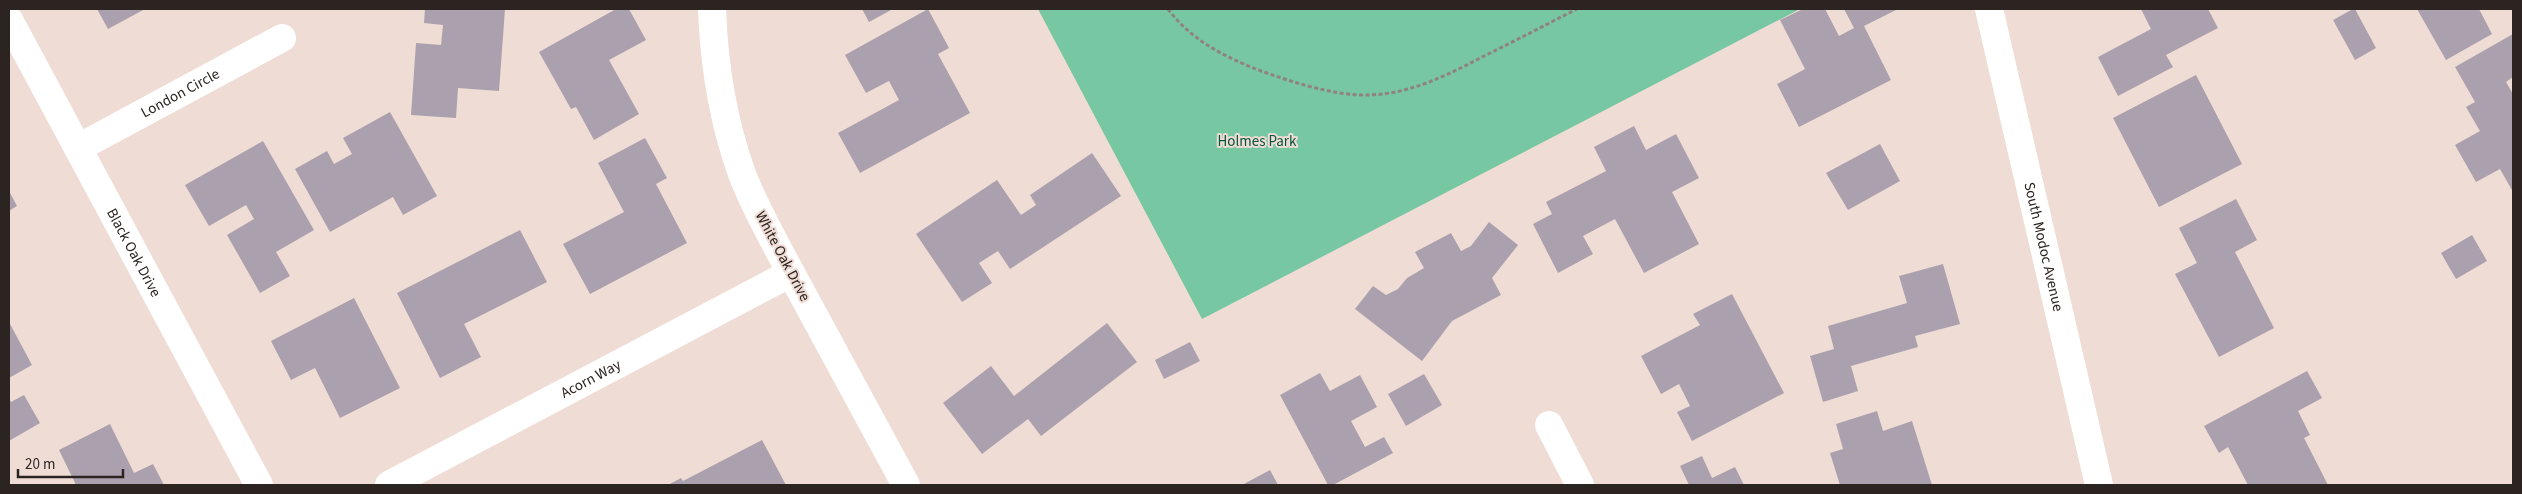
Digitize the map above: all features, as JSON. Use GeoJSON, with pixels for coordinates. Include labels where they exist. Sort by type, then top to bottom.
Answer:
{"type":"FeatureCollection","features":[{"type":"Feature","properties":{"kind":"street","name":"White Oak Drive"},"geometry":{"type":"LineString","coordinates":[[712,9],[720,96],[742,174],[764,223],[906,485]]}},
{"type":"Feature","properties":{"kind":"street","name":"South Modoc Avenue"},"geometry":{"type":"LineString","coordinates":[[1989,9],[2099,485]]}},
{"type":"Feature","properties":{"kind":"street","name":"Black Oak Drive"},"geometry":{"type":"LineString","coordinates":[[9,20],[259,485]]}},
{"type":"Feature","properties":{"kind":"street","name":"London Circle"},"geometry":{"type":"LineString","coordinates":[[78,148],[282,38]]}},
{"type":"Feature","properties":{"kind":"street","name":"Acorn Way"},"geometry":{"type":"LineString","coordinates":[[389,485],[791,273]]}},
{"type":"Feature","properties":{"kind":"street"},"geometry":{"type":"LineString","coordinates":[[1549,425],[1580,485]]}},
{"type":"Feature","properties":{"kind":"path"},"geometry":{"type":"LineString","coordinates":[[1168,9],[1200,42],[1238,62],[1283,79],[1328,90],[1368,95],[1406,90],[1439,79],[1577,9]]}},
{"type":"Feature","properties":{"kind":"green space","name":"Holmes Park"},"geometry":{"type":"Polygon","coordinates":[[[1038,9],[1800,9],[1202,319],[1038,9]]]}},
{"type":"Feature","properties":{"kind":"building"},"geometry":{"type":"Polygon","coordinates":[[[97,9],[145,9],[108,29],[97,9]]]}},
{"type":"Feature","properties":{"kind":"building"},"geometry":{"type":"Polygon","coordinates":[[[425,9],[505,9],[499,91],[458,88],[456,118],[411,115],[416,43],[441,45],[443,25],[424,23],[425,9]]]}},
{"type":"Feature","properties":{"kind":"building"},"geometry":{"type":"Polygon","coordinates":[[[616,9],[629,9],[646,40],[609,60],[639,114],[594,140],[576,107],[571,109],[539,52],[616,9]]]}},
{"type":"Feature","properties":{"kind":"building"},"geometry":{"type":"Polygon","coordinates":[[[862,9],[893,9],[869,22],[862,9]]]}},
{"type":"Feature","properties":{"kind":"building"},"geometry":{"type":"Polygon","coordinates":[[[928,9],[949,48],[938,54],[970,113],[860,173],[838,133],[899,100],[889,81],[866,93],[845,55],[928,9]]]}},
{"type":"Feature","properties":{"kind":"building"},"geometry":{"type":"Polygon","coordinates":[[[1803,9],[1825,9],[1839,36],[1854,28],[1844,9],[1898,9],[1864,26],[1891,80],[1799,127],[1777,84],[1805,69],[1780,20],[1803,9]]]}},
{"type":"Feature","properties":{"kind":"building"},"geometry":{"type":"Polygon","coordinates":[[[2141,9],[2208,9],[2218,28],[2166,55],[2173,67],[2118,96],[2098,57],[2151,29],[2141,9]]]}},
{"type":"Feature","properties":{"kind":"building"},"geometry":{"type":"Polygon","coordinates":[[[2355,9],[2376,48],[2355,60],[2333,20],[2355,9]]]}},
{"type":"Feature","properties":{"kind":"building"},"geometry":{"type":"Polygon","coordinates":[[[2417,9],[2479,9],[2492,34],[2446,60],[2417,9]]]}},
{"type":"Feature","properties":{"kind":"building"},"geometry":{"type":"Polygon","coordinates":[[[2513,34],[2513,77],[2506,82],[2513,94],[2513,192],[2500,169],[2476,182],[2455,145],[2480,131],[2466,107],[2475,102],[2455,67],[2513,34]]]}},
{"type":"Feature","properties":{"kind":"building"},"geometry":{"type":"Polygon","coordinates":[[[2196,75],[2242,164],[2159,207],[2113,118],[2196,75]]]}},
{"type":"Feature","properties":{"kind":"building"},"geometry":{"type":"Polygon","coordinates":[[[390,112],[437,196],[403,215],[393,197],[330,232],[295,169],[327,151],[334,164],[352,154],[343,138],[390,112]]]}},
{"type":"Feature","properties":{"kind":"building"},"geometry":{"type":"Polygon","coordinates":[[[1634,126],[1646,150],[1676,134],[1699,178],[1672,192],[1699,244],[1644,273],[1615,219],[1583,236],[1593,254],[1558,273],[1533,224],[1552,214],[1546,202],[1606,171],[1594,147],[1634,126]]]}},
{"type":"Feature","properties":{"kind":"building"},"geometry":{"type":"Polygon","coordinates":[[[645,138],[667,178],[656,184],[687,243],[590,294],[563,244],[624,212],[598,163],[645,138]]]}},
{"type":"Feature","properties":{"kind":"building"},"geometry":{"type":"Polygon","coordinates":[[[263,141],[314,230],[276,252],[290,276],[260,293],[227,235],[254,219],[246,205],[209,226],[185,185],[263,141]]]}},
{"type":"Feature","properties":{"kind":"building"},"geometry":{"type":"Polygon","coordinates":[[[1880,144],[1900,181],[1848,210],[1826,173],[1880,144]]]}},
{"type":"Feature","properties":{"kind":"building"},"geometry":{"type":"Polygon","coordinates":[[[1092,153],[1121,196],[1010,269],[998,251],[979,263],[992,283],[962,302],[916,234],[997,180],[1021,215],[1036,205],[1030,195],[1092,153]]]}},
{"type":"Feature","properties":{"kind":"building"},"geometry":{"type":"Polygon","coordinates":[[[9,191],[17,206],[9,211],[9,191]]]}},
{"type":"Feature","properties":{"kind":"building"},"geometry":{"type":"Polygon","coordinates":[[[2236,199],[2257,240],[2235,252],[2274,328],[2219,357],[2175,274],[2197,263],[2179,228],[2236,199]]]}},
{"type":"Feature","properties":{"kind":"building"},"geometry":{"type":"Polygon","coordinates":[[[1489,222],[1518,245],[1492,278],[1501,295],[1452,321],[1422,361],[1355,309],[1373,286],[1386,295],[1398,289],[1407,278],[1424,268],[1415,252],[1451,233],[1461,251],[1471,246],[1489,222]]]}},
{"type":"Feature","properties":{"kind":"building"},"geometry":{"type":"Polygon","coordinates":[[[520,230],[547,282],[464,324],[481,357],[440,378],[397,293],[520,230]]]}},
{"type":"Feature","properties":{"kind":"building"},"geometry":{"type":"Polygon","coordinates":[[[2472,235],[2487,261],[2456,279],[2441,253],[2472,235]]]}},
{"type":"Feature","properties":{"kind":"building"},"geometry":{"type":"Polygon","coordinates":[[[1943,264],[1960,324],[1915,336],[1918,347],[1851,366],[1858,391],[1823,402],[1810,356],[1834,349],[1828,326],[1907,303],[1899,276],[1943,264]]]}},
{"type":"Feature","properties":{"kind":"building"},"geometry":{"type":"Polygon","coordinates":[[[1732,294],[1784,393],[1692,441],[1677,412],[1690,406],[1679,384],[1661,394],[1641,356],[1700,325],[1693,314],[1732,294]]]}},
{"type":"Feature","properties":{"kind":"building"},"geometry":{"type":"Polygon","coordinates":[[[354,298],[400,388],[340,418],[315,368],[291,380],[271,341],[354,298]]]}},
{"type":"Feature","properties":{"kind":"building"},"geometry":{"type":"Polygon","coordinates":[[[9,322],[32,365],[9,378],[9,322]]]}},
{"type":"Feature","properties":{"kind":"building"},"geometry":{"type":"Polygon","coordinates":[[[1107,323],[1137,362],[1041,436],[1028,419],[982,454],[943,403],[991,366],[1014,396],[1107,323]]]}},
{"type":"Feature","properties":{"kind":"building"},"geometry":{"type":"Polygon","coordinates":[[[1190,342],[1200,361],[1164,379],[1155,360],[1190,342]]]}},
{"type":"Feature","properties":{"kind":"building"},"geometry":{"type":"Polygon","coordinates":[[[2307,371],[2322,398],[2298,411],[2310,435],[2304,438],[2328,485],[2248,485],[2228,447],[2219,453],[2204,426],[2307,371]]]}},
{"type":"Feature","properties":{"kind":"building"},"geometry":{"type":"Polygon","coordinates":[[[1320,373],[1330,391],[1360,375],[1377,407],[1351,421],[1365,447],[1384,437],[1393,453],[1333,485],[1328,485],[1280,395],[1320,373]]]}},
{"type":"Feature","properties":{"kind":"building"},"geometry":{"type":"Polygon","coordinates":[[[1424,374],[1442,405],[1406,426],[1388,394],[1424,374]]]}},
{"type":"Feature","properties":{"kind":"building"},"geometry":{"type":"Polygon","coordinates":[[[24,395],[40,423],[9,441],[9,398],[11,402],[24,395]]]}},
{"type":"Feature","properties":{"kind":"building"},"geometry":{"type":"Polygon","coordinates":[[[1877,411],[1883,431],[1912,421],[1932,485],[1840,485],[1830,453],[1843,449],[1836,424],[1877,411]]]}},
{"type":"Feature","properties":{"kind":"building"},"geometry":{"type":"Polygon","coordinates":[[[110,424],[134,473],[153,464],[164,485],[76,485],[59,450],[110,424]]]}},
{"type":"Feature","properties":{"kind":"building"},"geometry":{"type":"Polygon","coordinates":[[[762,440],[786,485],[668,485],[681,478],[683,481],[762,440]]]}},
{"type":"Feature","properties":{"kind":"building"},"geometry":{"type":"Polygon","coordinates":[[[1702,456],[1712,478],[1735,467],[1744,485],[1689,485],[1680,466],[1702,456]]]}},
{"type":"Feature","properties":{"kind":"building"},"geometry":{"type":"Polygon","coordinates":[[[1270,470],[1278,485],[1242,485],[1270,470]]]}}]}
